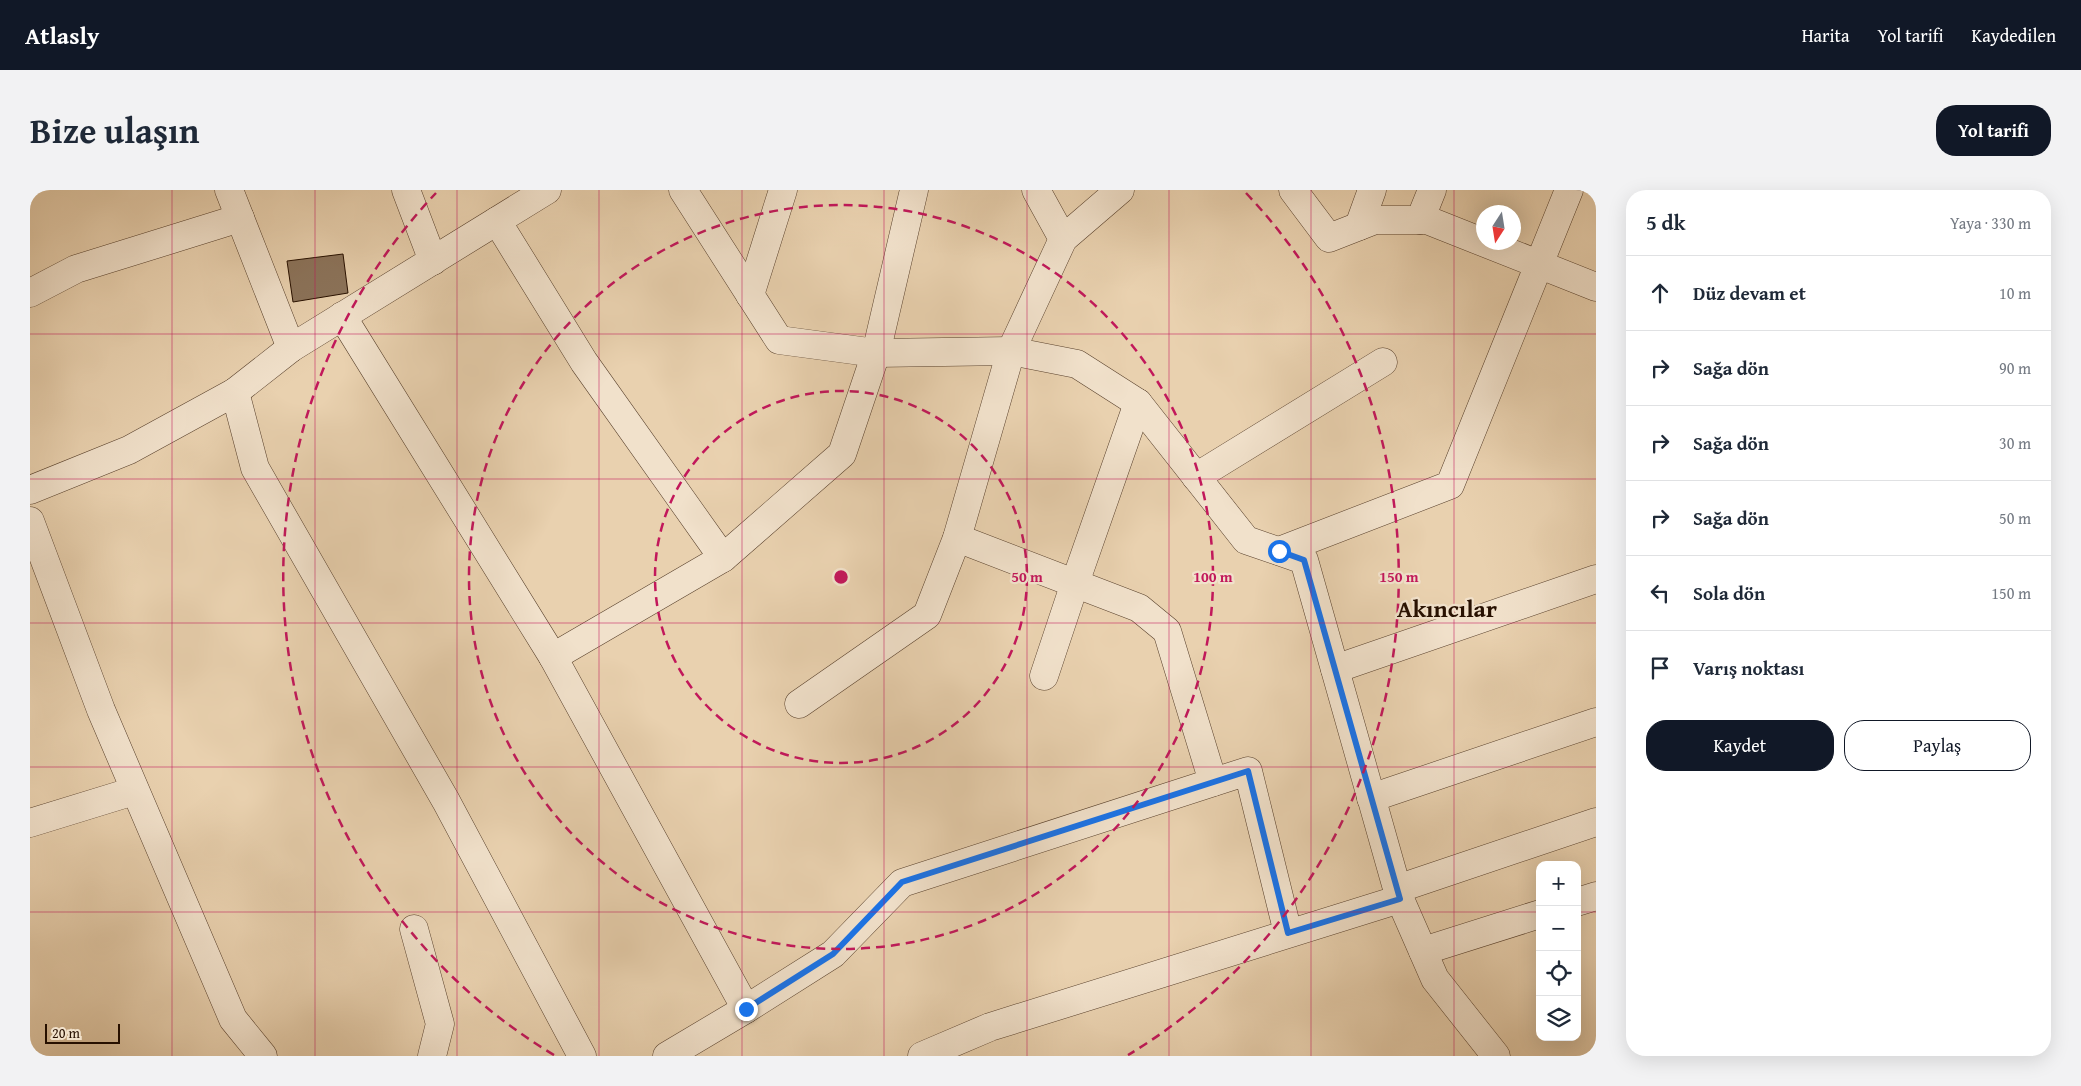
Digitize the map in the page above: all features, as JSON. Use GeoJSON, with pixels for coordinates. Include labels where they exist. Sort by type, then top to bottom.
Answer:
{"type":"FeatureCollection","features":[{"type":"Feature","properties":{"kind":"street"},"geometry":{"type":"LineString","coordinates":[[229,190],[291,348]]}},
{"type":"Feature","properties":{"kind":"street"},"geometry":{"type":"LineString","coordinates":[[406,190],[432,261]]}},
{"type":"Feature","properties":{"kind":"street"},"geometry":{"type":"LineString","coordinates":[[30,490],[129,450],[235,392],[291,348],[547,190]]}},
{"type":"Feature","properties":{"kind":"street"},"geometry":{"type":"LineString","coordinates":[[683,190],[779,340],[876,352],[1010,351],[1077,364],[1138,403],[1246,540],[1304,560],[1399,894],[1435,979],[1496,1056]]}},
{"type":"Feature","properties":{"kind":"street"},"geometry":{"type":"LineString","coordinates":[[750,296],[782,190]]}},
{"type":"Feature","properties":{"kind":"street"},"geometry":{"type":"LineString","coordinates":[[553,657],[722,558],[842,454],[876,352],[914,190]]}},
{"type":"Feature","properties":{"kind":"street"},"geometry":{"type":"LineString","coordinates":[[1036,190],[1063,238]]}},
{"type":"Feature","properties":{"kind":"street"},"geometry":{"type":"LineString","coordinates":[[800,704],[927,615],[957,538],[1010,351],[1063,238],[1120,190]]}},
{"type":"Feature","properties":{"kind":"street"},"geometry":{"type":"LineString","coordinates":[[1293,190],[1329,238],[1375,220],[1427,220],[1596,287]]}},
{"type":"Feature","properties":{"kind":"street"},"geometry":{"type":"LineString","coordinates":[[1360,226],[1372,190]]}},
{"type":"Feature","properties":{"kind":"street"},"geometry":{"type":"LineString","coordinates":[[1420,220],[1432,190]]}},
{"type":"Feature","properties":{"kind":"street"},"geometry":{"type":"LineString","coordinates":[[1279,551],[1450,485],[1569,190]]}},
{"type":"Feature","properties":{"kind":"street"},"geometry":{"type":"LineString","coordinates":[[30,293],[76,269],[240,218]]}},
{"type":"Feature","properties":{"kind":"street"},"geometry":{"type":"LineString","coordinates":[[497,220],[584,362],[722,558]]}},
{"type":"Feature","properties":{"kind":"street"},"geometry":{"type":"LineString","coordinates":[[342,316],[553,657],[746,1009]]}},
{"type":"Feature","properties":{"kind":"street"},"geometry":{"type":"LineString","coordinates":[[1196,477],[1383,362]]}},
{"type":"Feature","properties":{"kind":"street"},"geometry":{"type":"LineString","coordinates":[[235,392],[255,468],[446,801],[582,1056]]}},
{"type":"Feature","properties":{"kind":"street"},"geometry":{"type":"LineString","coordinates":[[1044,676],[1138,403]]}},
{"type":"Feature","properties":{"kind":"street"},"geometry":{"type":"LineString","coordinates":[[30,521],[100,710],[233,1020],[263,1056]]}},
{"type":"Feature","properties":{"kind":"street"},"geometry":{"type":"LineString","coordinates":[[957,538],[1139,608],[1167,631],[1213,782]]}},
{"type":"Feature","properties":{"kind":"street"},"geometry":{"type":"LineString","coordinates":[[1335,669],[1596,579]]}},
{"type":"Feature","properties":{"kind":"street"},"geometry":{"type":"LineString","coordinates":[[1371,798],[1596,722]]}},
{"type":"Feature","properties":{"kind":"street"},"geometry":{"type":"LineString","coordinates":[[667,1056],[833,954],[902,882],[1248,771],[1288,933]]}},
{"type":"Feature","properties":{"kind":"street"},"geometry":{"type":"LineString","coordinates":[[30,823],[134,791]]}},
{"type":"Feature","properties":{"kind":"street"},"geometry":{"type":"LineString","coordinates":[[922,1056],[990,1027],[1288,933],[1596,822]]}},
{"type":"Feature","properties":{"kind":"street"},"geometry":{"type":"LineString","coordinates":[[1581,901],[1596,896]]}},
{"type":"Feature","properties":{"kind":"street"},"geometry":{"type":"LineString","coordinates":[[1423,951],[1536,915]]}},
{"type":"Feature","properties":{"kind":"street"},"geometry":{"type":"LineString","coordinates":[[414,929],[440,1024],[432,1056]]}},
{"type":"Feature","properties":{"kind":"building"},"geometry":{"type":"Polygon","coordinates":[[[343,254],[348,293],[293,302],[287,261],[343,254]]]}},
{"type":"Feature","properties":{"kind":"district","name":"Akıncılar"},"geometry":{"type":"Point","coordinates":[1447,609]}},
{"type":"Feature","properties":{"kind":"route"},"geometry":{"type":"LineString","coordinates":[[746,1009],[833,954],[902,882],[1248,771],[1288,933],[1400,899],[1304,560],[1279,551]]}}]}
